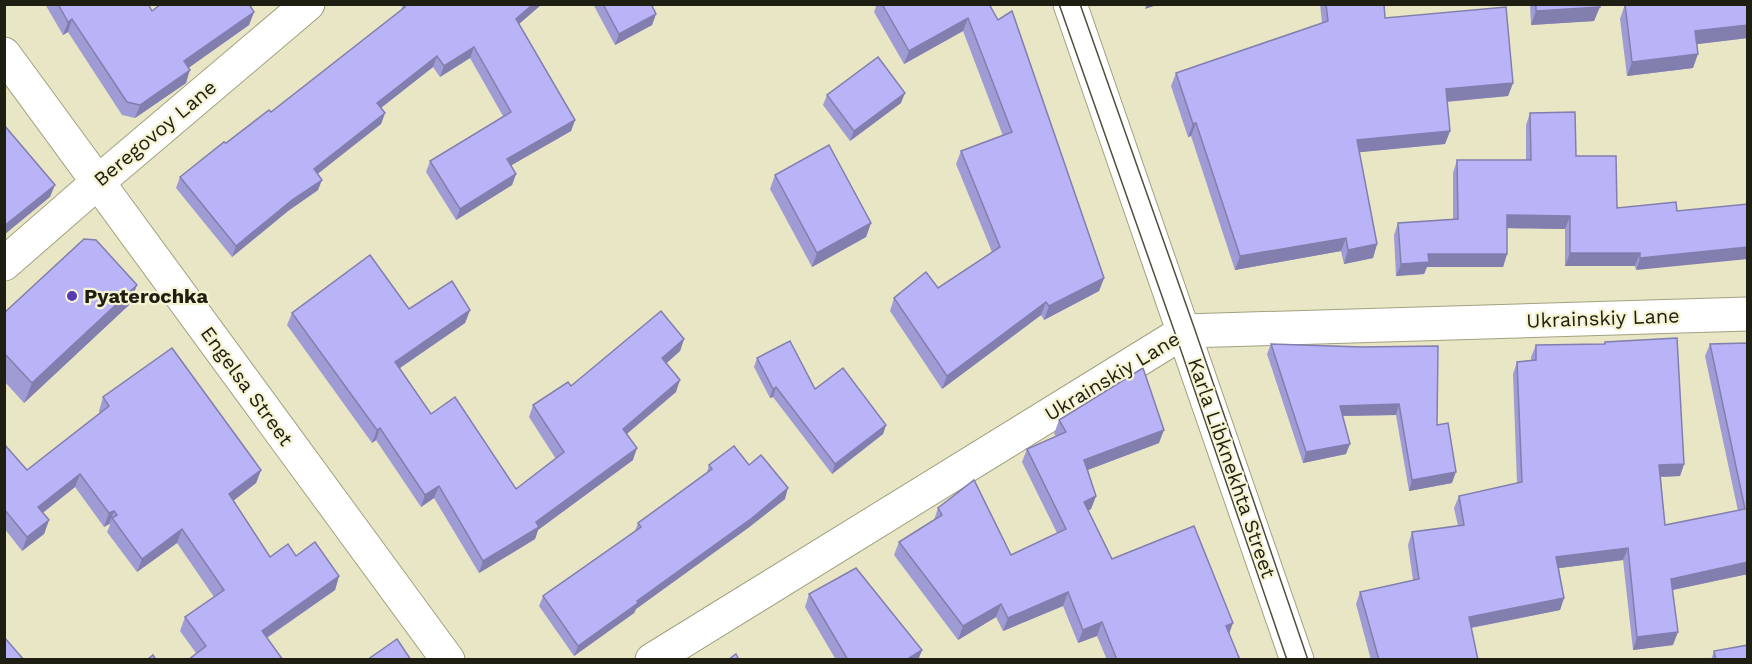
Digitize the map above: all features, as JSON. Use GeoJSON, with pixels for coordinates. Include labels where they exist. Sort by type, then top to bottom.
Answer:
{"type":"FeatureCollection","features":[{"type":"Feature","properties":{"kind":"street","name":"Beregovoy Lane"},"geometry":{"type":"LineString","coordinates":[[4,264],[308,4]]}},
{"type":"Feature","properties":{"kind":"street","name":"Karla Libknekhta Street"},"geometry":{"type":"LineString","coordinates":[[1070,4],[1297,660]]}},
{"type":"Feature","properties":{"kind":"street","name":"Engelsa Street"},"geometry":{"type":"LineString","coordinates":[[4,54],[448,660]]}},
{"type":"Feature","properties":{"kind":"street","name":"Ukrainskiy Lane"},"geometry":{"type":"LineString","coordinates":[[652,660],[1185,331],[1748,314]]}},
{"type":"Feature","properties":{"kind":"building"},"geometry":{"type":"Polygon","coordinates":[[[58,4],[148,4],[152,11],[161,4],[249,4],[254,12],[184,61],[190,70],[140,105],[127,102],[72,19],[68,22],[58,4]]]}},
{"type":"Feature","properties":{"kind":"building"},"geometry":{"type":"Polygon","coordinates":[[[404,4],[533,4],[516,19],[575,120],[507,159],[516,174],[460,209],[430,161],[511,112],[474,47],[444,66],[437,56],[377,103],[385,113],[314,169],[322,180],[292,200],[236,246],[180,177],[224,142],[226,143],[269,110],[271,112],[405,7],[404,4]]]}},
{"type":"Feature","properties":{"kind":"building"},"geometry":{"type":"Polygon","coordinates":[[[603,4],[651,4],[656,14],[619,34],[603,4]]]}},
{"type":"Feature","properties":{"kind":"building"},"geometry":{"type":"Polygon","coordinates":[[[882,4],[989,4],[998,20],[1012,11],[1104,278],[1049,306],[1046,302],[947,376],[894,298],[926,272],[938,288],[1000,247],[961,151],[1012,132],[968,18],[909,51],[882,4]]]}},
{"type":"Feature","properties":{"kind":"building"},"geometry":{"type":"Polygon","coordinates":[[[1326,4],[1384,4],[1385,18],[1506,7],[1513,83],[1446,89],[1450,131],[1357,140],[1377,244],[1348,250],[1346,238],[1240,256],[1196,123],[1193,124],[1176,73],[1328,21],[1326,4]]]}},
{"type":"Feature","properties":{"kind":"building"},"geometry":{"type":"Polygon","coordinates":[[[1536,4],[1600,4],[1600,7],[1536,11],[1536,4]]]}},
{"type":"Feature","properties":{"kind":"building"},"geometry":{"type":"Polygon","coordinates":[[[1625,4],[1748,4],[1748,25],[1695,31],[1698,54],[1632,62],[1625,4]]]}},
{"type":"Feature","properties":{"kind":"building"},"geometry":{"type":"Polygon","coordinates":[[[878,57],[905,93],[854,131],[827,95],[878,57]]]}},
{"type":"Feature","properties":{"kind":"building"},"geometry":{"type":"Polygon","coordinates":[[[1575,112],[1576,156],[1616,156],[1617,208],[1676,202],[1677,211],[1748,204],[1748,247],[1640,258],[1640,253],[1570,253],[1570,216],[1507,215],[1507,254],[1428,254],[1429,262],[1401,264],[1398,223],[1458,219],[1457,160],[1531,160],[1530,113],[1575,112]]]}},
{"type":"Feature","properties":{"kind":"building"},"geometry":{"type":"Polygon","coordinates":[[[4,125],[55,185],[4,226],[4,125]]]}},
{"type":"Feature","properties":{"kind":"building"},"geometry":{"type":"Polygon","coordinates":[[[829,145],[871,223],[817,253],[775,175],[829,145]]]}},
{"type":"Feature","properties":{"kind":"building"},"geometry":{"type":"Polygon","coordinates":[[[84,239],[96,240],[137,285],[32,383],[4,353],[4,313],[84,239]]]}},
{"type":"Feature","properties":{"kind":"building"},"geometry":{"type":"Polygon","coordinates":[[[370,255],[409,309],[452,281],[470,310],[395,362],[431,414],[455,397],[516,489],[564,452],[533,405],[568,382],[571,386],[661,311],[684,339],[662,358],[680,380],[623,429],[637,448],[536,522],[539,527],[483,561],[439,486],[425,495],[380,428],[377,430],[292,313],[370,255]]]}},
{"type":"Feature","properties":{"kind":"building"},"geometry":{"type":"Polygon","coordinates":[[[1677,338],[1684,464],[1659,465],[1665,525],[1745,509],[1710,344],[1748,343],[1748,562],[1671,579],[1678,632],[1637,637],[1628,548],[1556,557],[1564,598],[1469,617],[1478,660],[1379,660],[1360,592],[1419,579],[1412,532],[1464,525],[1459,496],[1522,482],[1517,362],[1536,360],[1536,345],[1605,344],[1605,342],[1677,338]]]}},
{"type":"Feature","properties":{"kind":"building"},"geometry":{"type":"Polygon","coordinates":[[[790,341],[815,389],[843,368],[886,425],[835,464],[776,387],[773,389],[757,358],[790,341]]]}},
{"type":"Feature","properties":{"kind":"building"},"geometry":{"type":"Polygon","coordinates":[[[1271,344],[1362,347],[1438,346],[1437,425],[1448,423],[1456,472],[1412,480],[1399,404],[1340,406],[1350,444],[1306,452],[1271,344]]]}},
{"type":"Feature","properties":{"kind":"building"},"geometry":{"type":"Polygon","coordinates":[[[172,348],[261,470],[229,494],[270,557],[288,544],[296,556],[315,542],[339,576],[262,631],[283,660],[188,660],[206,646],[185,617],[224,590],[182,529],[142,559],[112,518],[117,515],[114,511],[109,513],[80,474],[38,507],[49,520],[27,537],[4,509],[4,444],[27,470],[109,406],[103,397],[172,348]]]}},
{"type":"Feature","properties":{"kind":"building"},"geometry":{"type":"Polygon","coordinates":[[[1143,368],[1164,430],[1084,460],[1096,496],[1084,502],[1112,559],[1194,526],[1233,623],[1226,626],[1240,660],[1117,660],[1102,622],[1083,630],[1068,592],[1008,618],[1001,604],[963,626],[899,542],[942,515],[938,508],[974,480],[1011,555],[1066,529],[1027,449],[1066,432],[1059,420],[1143,368]]]}},
{"type":"Feature","properties":{"kind":"building"},"geometry":{"type":"Polygon","coordinates":[[[734,446],[749,465],[761,455],[788,488],[752,518],[578,646],[543,596],[641,527],[638,523],[712,469],[709,465],[734,446]]]}},
{"type":"Feature","properties":{"kind":"building"},"geometry":{"type":"Polygon","coordinates":[[[856,568],[922,650],[906,660],[848,660],[809,594],[856,568]]]}},
{"type":"Feature","properties":{"kind":"building"},"geometry":{"type":"Polygon","coordinates":[[[4,637],[24,660],[4,660],[4,637]]]}},
{"type":"Feature","properties":{"kind":"building"},"geometry":{"type":"Polygon","coordinates":[[[397,639],[411,660],[367,660],[397,639]]]}},
{"type":"Feature","properties":{"kind":"building"},"geometry":{"type":"Polygon","coordinates":[[[1748,645],[1748,660],[1716,660],[1714,651],[1748,645]]]}},
{"type":"Feature","properties":{"kind":"building"},"geometry":{"type":"Polygon","coordinates":[[[736,654],[739,660],[728,660],[736,654]]]}},
{"type":"Feature","properties":{"kind":"tram line"},"geometry":{"type":"LineString","coordinates":[[1059,4],[1287,660]]}},
{"type":"Feature","properties":{"kind":"tram line"},"geometry":{"type":"LineString","coordinates":[[1080,4],[1308,660]]}},
{"type":"Feature","properties":{"kind":"place","name":"Pyaterochka"},"geometry":{"type":"Point","coordinates":[72,296]}}]}
